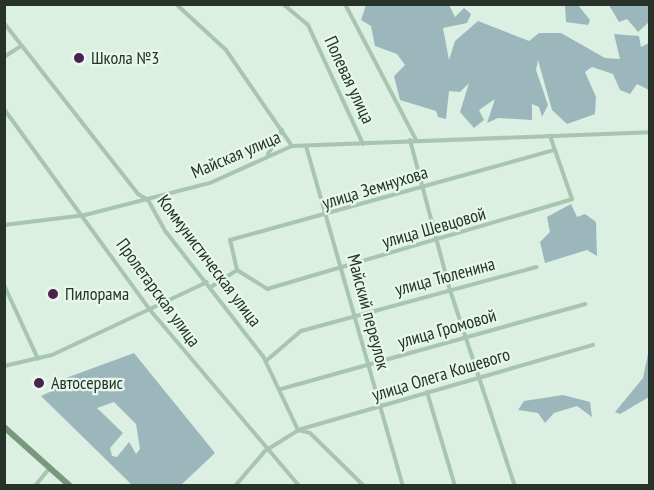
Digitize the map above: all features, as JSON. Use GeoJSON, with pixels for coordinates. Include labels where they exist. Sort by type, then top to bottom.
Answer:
{"type":"FeatureCollection","features":[{"type":"Feature","properties":{"kind":"main road"},"geometry":{"type":"LineString","coordinates":[[4,427],[70,486]]}},
{"type":"Feature","properties":{"kind":"street"},"geometry":{"type":"LineString","coordinates":[[176,4],[226,50],[292,146]]}},
{"type":"Feature","properties":{"kind":"street","name":"Полевая улица"},"geometry":{"type":"LineString","coordinates":[[283,4],[308,25],[363,144]]}},
{"type":"Feature","properties":{"kind":"street"},"geometry":{"type":"LineString","coordinates":[[345,4],[416,140]]}},
{"type":"Feature","properties":{"kind":"street","name":"Коммунистическая улица"},"geometry":{"type":"LineString","coordinates":[[4,23],[138,194],[148,200],[266,361],[281,389],[298,430]]}},
{"type":"Feature","properties":{"kind":"street"},"geometry":{"type":"LineString","coordinates":[[4,57],[21,46]]}},
{"type":"Feature","properties":{"kind":"street","name":"Пролетарская улица"},"geometry":{"type":"LineString","coordinates":[[4,109],[85,215],[150,310],[265,452],[299,486]]}},
{"type":"Feature","properties":{"kind":"street"},"geometry":{"type":"LineString","coordinates":[[268,155],[282,130]]}},
{"type":"Feature","properties":{"kind":"street","name":"Майская улица"},"geometry":{"type":"LineString","coordinates":[[4,225],[85,215],[210,183],[292,146],[650,132]]}},
{"type":"Feature","properties":{"kind":"street"},"geometry":{"type":"LineString","coordinates":[[550,136],[555,150]]}},
{"type":"Feature","properties":{"kind":"street"},"geometry":{"type":"LineString","coordinates":[[410,140],[450,290],[477,378],[507,450],[515,486]]}},
{"type":"Feature","properties":{"kind":"street","name":"Майский переулок"},"geometry":{"type":"LineString","coordinates":[[306,146],[403,486]]}},
{"type":"Feature","properties":{"kind":"street","name":"улица Земнухова"},"geometry":{"type":"LineString","coordinates":[[237,270],[230,240],[328,217],[555,150]]}},
{"type":"Feature","properties":{"kind":"street","name":"улица Шевцовой"},"geometry":{"type":"LineString","coordinates":[[237,270],[267,289],[438,242],[572,199],[555,150]]}},
{"type":"Feature","properties":{"kind":"street","name":"улица Тюленина"},"geometry":{"type":"LineString","coordinates":[[266,361],[301,331],[354,314],[536,267]]}},
{"type":"Feature","properties":{"kind":"street"},"geometry":{"type":"LineString","coordinates":[[211,287],[237,270]]}},
{"type":"Feature","properties":{"kind":"street"},"geometry":{"type":"LineString","coordinates":[[4,366],[38,359],[150,310],[207,282]]}},
{"type":"Feature","properties":{"kind":"street"},"geometry":{"type":"LineString","coordinates":[[4,285],[38,359]]}},
{"type":"Feature","properties":{"kind":"street","name":"улица Громовой"},"geometry":{"type":"LineString","coordinates":[[281,389],[585,304]]}},
{"type":"Feature","properties":{"kind":"street","name":"улица Олега Кошевого"},"geometry":{"type":"LineString","coordinates":[[235,486],[265,452],[298,430],[592,345]]}},
{"type":"Feature","properties":{"kind":"street"},"geometry":{"type":"LineString","coordinates":[[427,392],[455,486]]}},
{"type":"Feature","properties":{"kind":"street"},"geometry":{"type":"LineString","coordinates":[[298,430],[310,433],[364,486]]}},
{"type":"Feature","properties":{"kind":"street"},"geometry":{"type":"LineString","coordinates":[[35,486],[49,469]]}},
{"type":"Feature","properties":{"kind":"shaded area"},"geometry":{"type":"Polygon","coordinates":[[[366,5],[449,5],[455,17],[464,8],[471,14],[467,23],[443,28],[449,60],[455,41],[478,21],[529,41],[539,33],[561,33],[605,58],[620,59],[614,34],[639,36],[641,47],[649,43],[649,90],[637,84],[630,94],[620,90],[613,74],[592,67],[585,72],[596,97],[595,114],[567,124],[552,110],[538,60],[536,70],[548,105],[542,117],[539,107],[532,104],[532,120],[498,118],[487,123],[495,99],[479,110],[484,120],[474,128],[460,112],[469,83],[460,92],[449,91],[446,119],[438,117],[436,111],[400,100],[394,76],[405,65],[397,54],[375,46],[371,26],[361,20],[366,5]]]}},
{"type":"Feature","properties":{"kind":"shaded area"},"geometry":{"type":"Polygon","coordinates":[[[565,5],[578,5],[590,20],[588,25],[566,22],[565,5]]]}},
{"type":"Feature","properties":{"kind":"shaded area"},"geometry":{"type":"Polygon","coordinates":[[[609,5],[649,5],[649,22],[638,32],[627,19],[619,22],[609,5]]]}},
{"type":"Feature","properties":{"kind":"shaded area"},"geometry":{"type":"Polygon","coordinates":[[[571,204],[577,217],[585,214],[596,222],[597,256],[587,250],[545,263],[540,242],[550,232],[547,217],[571,204]]]}},
{"type":"Feature","properties":{"kind":"shaded area"},"geometry":{"type":"Polygon","coordinates":[[[649,349],[649,397],[620,414],[615,412],[643,378],[649,349]]]}},
{"type":"Feature","properties":{"kind":"shaded area"},"geometry":{"type":"Polygon","coordinates":[[[134,353],[215,453],[181,485],[132,485],[41,396],[67,384],[66,378],[134,353]],[[114,402],[97,408],[123,433],[110,448],[112,456],[117,457],[129,442],[136,454],[140,449],[136,424],[114,402]]]}},
{"type":"Feature","properties":{"kind":"shaded area"},"geometry":{"type":"Polygon","coordinates":[[[563,395],[590,402],[592,417],[577,406],[554,413],[545,423],[538,413],[518,410],[524,401],[563,395]]]}},
{"type":"Feature","properties":{"kind":"place","name":"Школа №3"},"geometry":{"type":"Point","coordinates":[79,58]}},
{"type":"Feature","properties":{"kind":"place","name":"Пилорама"},"geometry":{"type":"Point","coordinates":[53,294]}},
{"type":"Feature","properties":{"kind":"place","name":"Автосервис"},"geometry":{"type":"Point","coordinates":[39,383]}}]}
